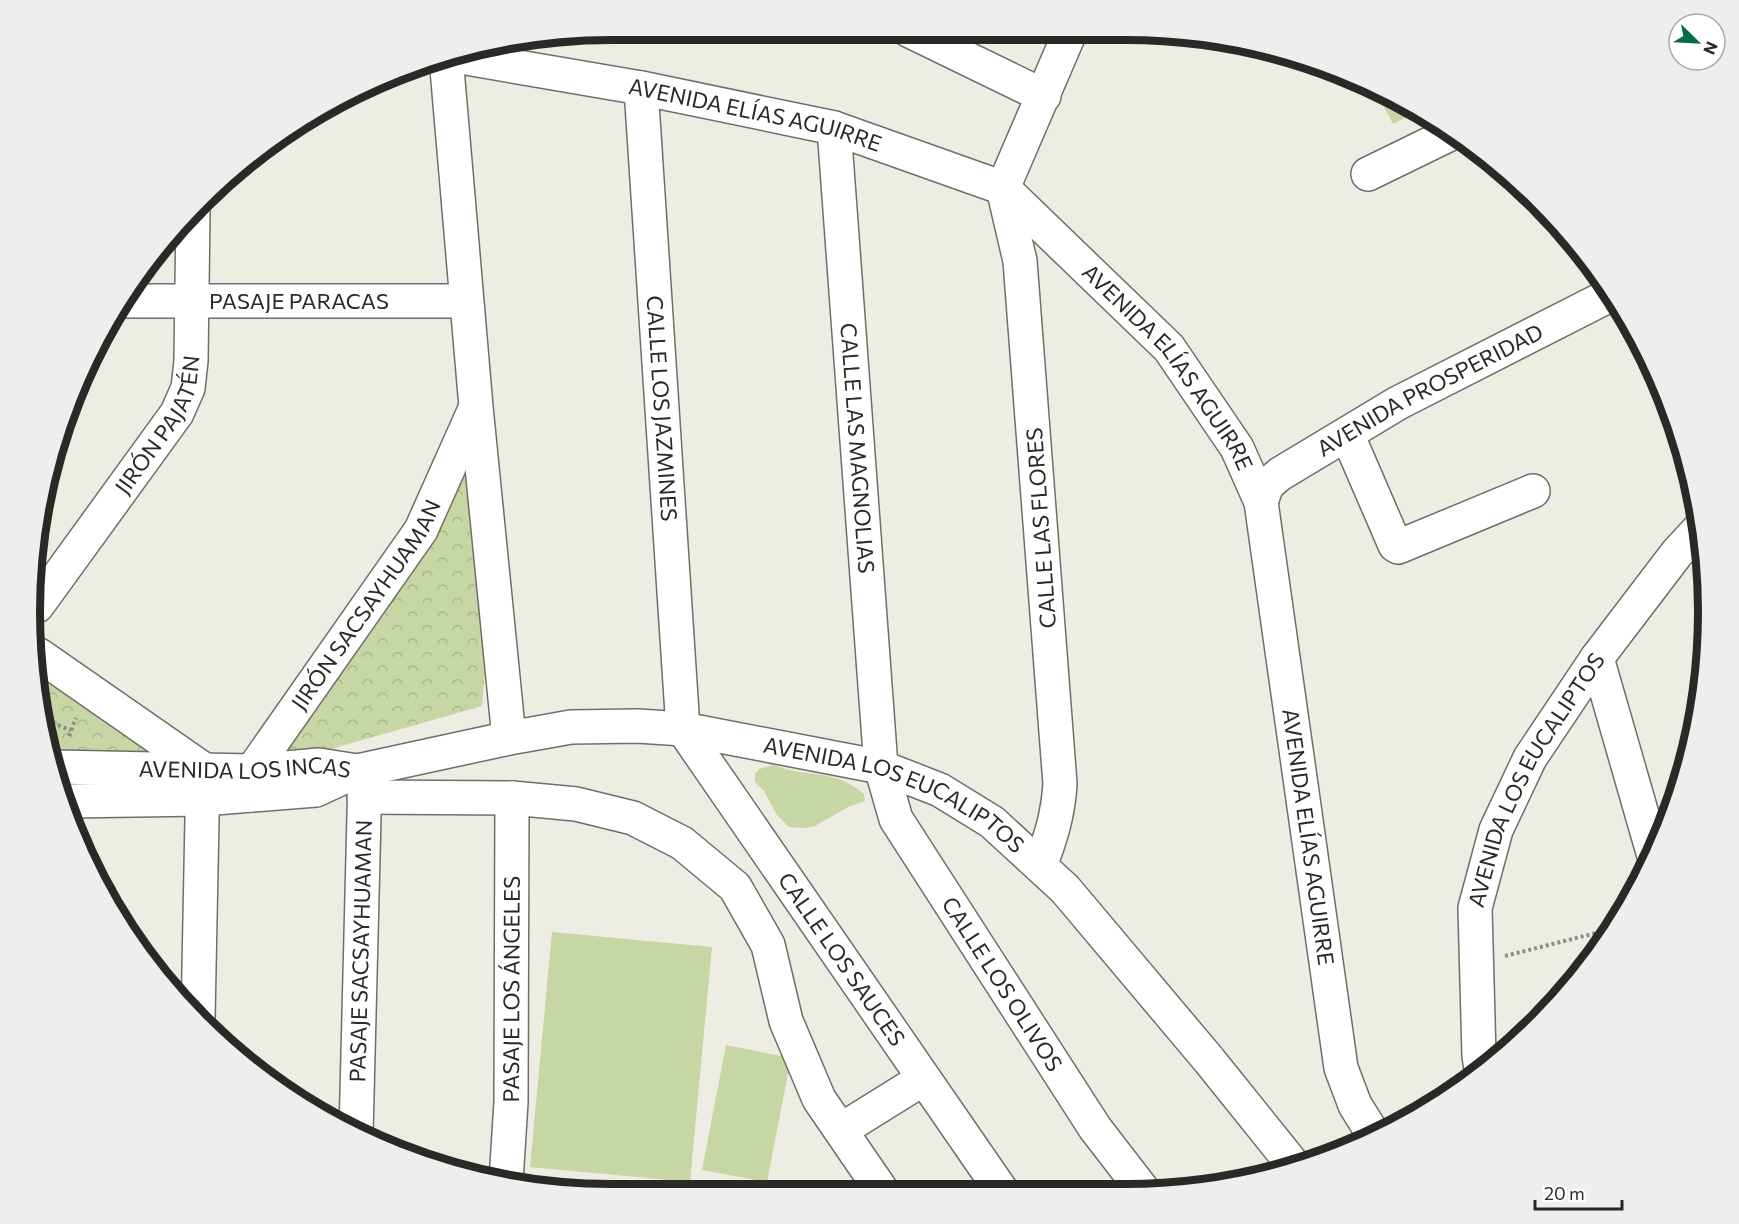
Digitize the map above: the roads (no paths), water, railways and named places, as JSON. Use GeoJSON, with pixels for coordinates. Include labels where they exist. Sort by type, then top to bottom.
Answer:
{"type":"FeatureCollection","features":[{"type":"Feature","properties":{"kind":"street"},"geometry":{"type":"LineString","coordinates":[[929,40],[1044,96]]}},
{"type":"Feature","properties":{"kind":"street"},"geometry":{"type":"LineString","coordinates":[[1003,188],[1067,40]]}},
{"type":"Feature","properties":{"kind":"street","name":"AVENIDA ELÍAS AGUIRRE"},"geometry":{"type":"LineString","coordinates":[[467,59],[641,88],[834,128],[1003,188],[1169,348],[1237,448],[1261,502],[1341,1068],[1355,1105],[1371,1129]]}},
{"type":"Feature","properties":{"kind":"street","name":"JIRÓN SACSAYHUAMAN"},"geometry":{"type":"LineString","coordinates":[[449,65],[466,301],[509,738]]}},
{"type":"Feature","properties":{"kind":"street","name":"CALLE LOS JAZMINES"},"geometry":{"type":"LineString","coordinates":[[641,88],[683,729]]}},
{"type":"Feature","properties":{"kind":"street","name":"CALLE LAS MAGNOLIAS"},"geometry":{"type":"LineString","coordinates":[[834,128],[881,767]]}},
{"type":"Feature","properties":{"kind":"street"},"geometry":{"type":"LineString","coordinates":[[1368,174],[1444,137]]}},
{"type":"Feature","properties":{"kind":"street","name":"CALLE LAS FLORES"},"geometry":{"type":"LineString","coordinates":[[1003,188],[1020,261],[1060,783],[1053,834],[1040,866]]}},
{"type":"Feature","properties":{"kind":"street","name":"JIRÓN PAJATÉN"},"geometry":{"type":"LineString","coordinates":[[41,601],[177,413],[188,388],[191,362],[193,224]]}},
{"type":"Feature","properties":{"kind":"street","name":"AVENIDA PROSPERIDAD"},"geometry":{"type":"LineString","coordinates":[[1261,502],[1267,486],[1280,474],[1398,403],[1604,298]]}},
{"type":"Feature","properties":{"kind":"street","name":"PASAJE PARACAS"},"geometry":{"type":"LineString","coordinates":[[133,301],[466,301]]}},
{"type":"Feature","properties":{"kind":"street","name":"JIRÓN SACSAYHUAMAN"},"geometry":{"type":"LineString","coordinates":[[251,783],[421,530],[476,406]]}},
{"type":"Feature","properties":{"kind":"street"},"geometry":{"type":"LineString","coordinates":[[1347,434],[1395,545],[1398,547],[1533,491]]}},
{"type":"Feature","properties":{"kind":"street","name":"AVENIDA LOS EUCALIPTOS"},"geometry":{"type":"LineString","coordinates":[[1481,1061],[1475,964],[1475,908],[1496,830],[1530,758],[1597,658],[1690,548]]}},
{"type":"Feature","properties":{"kind":"street"},"geometry":{"type":"LineString","coordinates":[[43,658],[203,784],[198,1006]]}},
{"type":"Feature","properties":{"kind":"street"},"geometry":{"type":"LineString","coordinates":[[1597,658],[1650,842]]}},
{"type":"Feature","properties":{"kind":"street","name":"AVENIDA LOS EUCALIPTOS"},"geometry":{"type":"LineString","coordinates":[[362,779],[509,738],[571,727],[638,726],[683,729],[881,767],[940,790],[992,822],[1065,889],[1209,1060],[1289,1160]]}},
{"type":"Feature","properties":{"kind":"street","name":"CALLE LOS SAUCES"},"geometry":{"type":"LineString","coordinates":[[683,729],[997,1184]]}},
{"type":"Feature","properties":{"kind":"street","name":"AVENIDA LOS INCAS"},"geometry":{"type":"LineString","coordinates":[[73,800],[203,784],[251,783],[319,765],[362,779]]}},
{"type":"Feature","properties":{"kind":"street","name":"CALLE LOS OLIVOS"},"geometry":{"type":"LineString","coordinates":[[881,767],[896,819],[1095,1128],[1138,1183]]}},
{"type":"Feature","properties":{"kind":"street","name":"AVENIDA LOS INCAS"},"geometry":{"type":"LineString","coordinates":[[62,768],[203,784]]}},
{"type":"Feature","properties":{"kind":"street"},"geometry":{"type":"LineString","coordinates":[[362,779],[576,804],[633,818],[682,843],[735,887],[768,945],[786,1021],[819,1099],[877,1184]]}},
{"type":"Feature","properties":{"kind":"street","name":"PASAJE SACSAYHUAMAN"},"geometry":{"type":"LineString","coordinates":[[356,1123],[362,779]]}},
{"type":"Feature","properties":{"kind":"street","name":"PASAJE LOS ÁNGELES"},"geometry":{"type":"LineString","coordinates":[[506,1174],[511,1102],[512,798]]}},
{"type":"Feature","properties":{"kind":"street"},"geometry":{"type":"LineString","coordinates":[[841,1130],[923,1080]]}}]}
